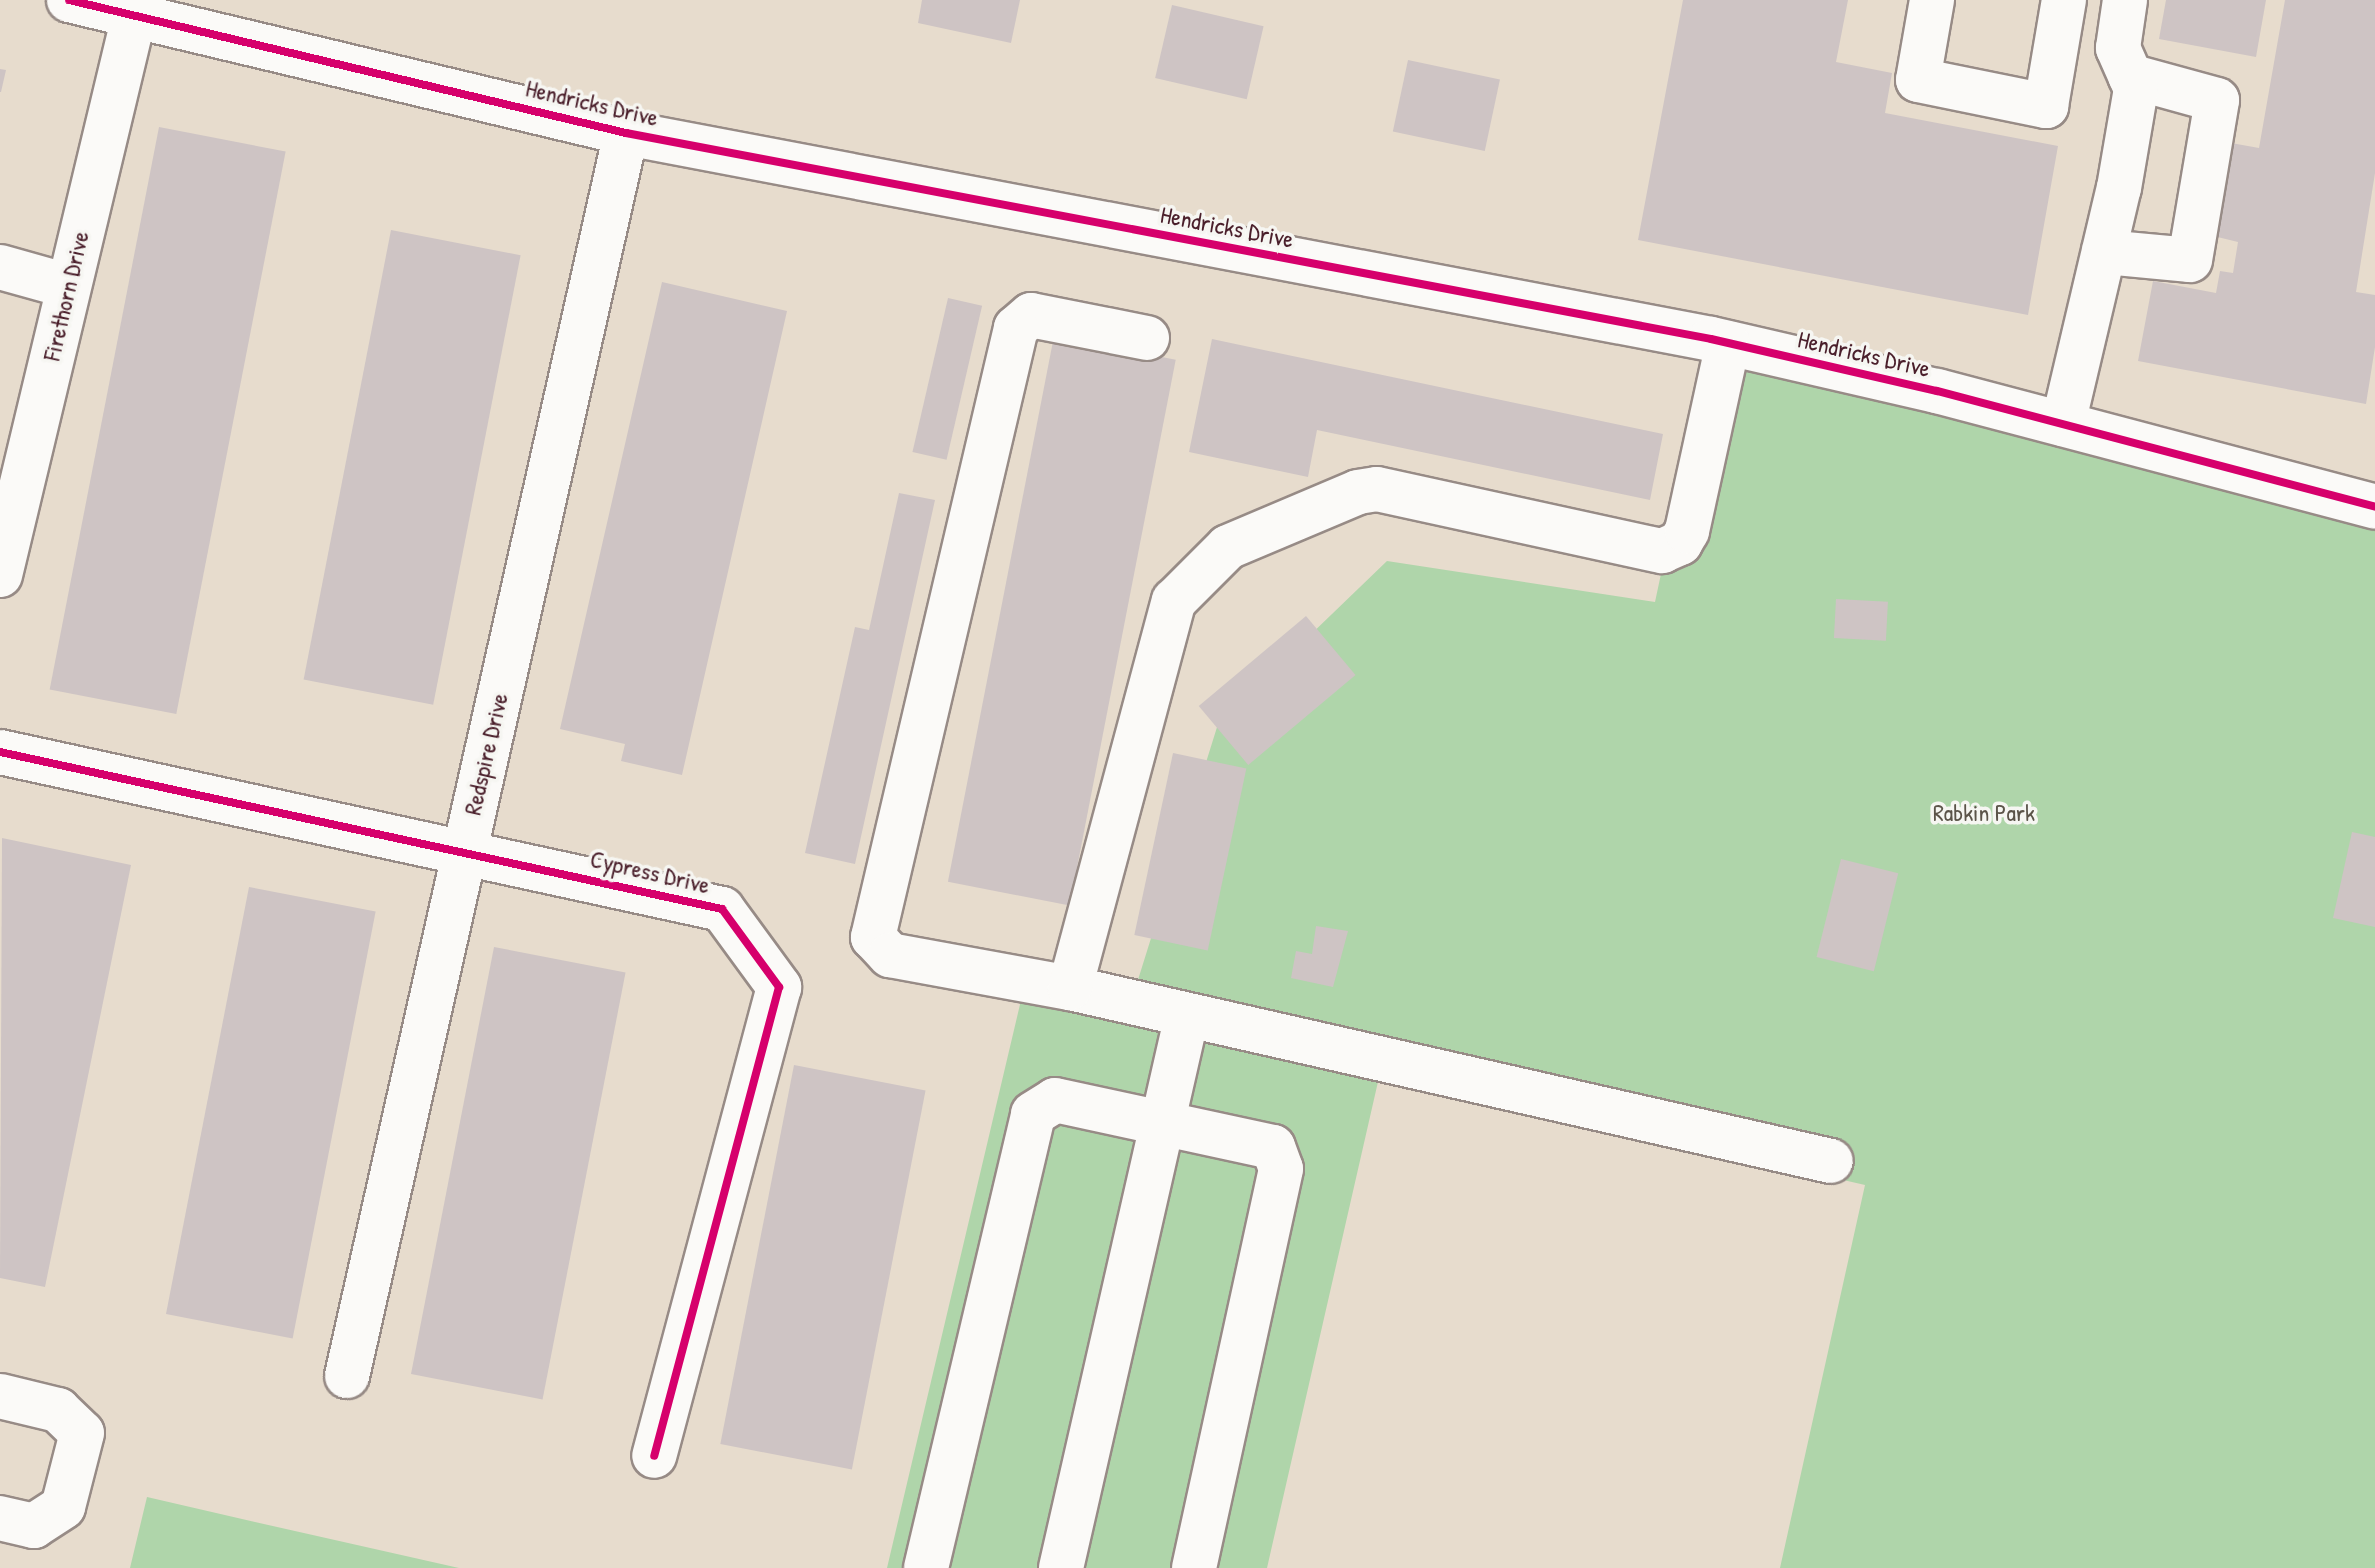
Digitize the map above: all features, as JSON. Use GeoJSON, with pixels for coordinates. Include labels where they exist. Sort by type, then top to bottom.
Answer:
{"type":"FeatureCollection","features":[{"type":"Feature","properties":{"kind":"street","name":"Hendricks Drive"},"geometry":{"type":"LineString","coordinates":[[69,0],[626,133],[1728,343],[2063,424],[2375,507]]}},
{"type":"Feature","properties":{"kind":"street"},"geometry":{"type":"LineString","coordinates":[[1932,0],[1918,80],[2046,106],[2064,0]]}},
{"type":"Feature","properties":{"kind":"street"},"geometry":{"type":"LineString","coordinates":[[2063,424],[2104,252],[2136,89],[2118,48],[2125,0]]}},
{"type":"Feature","properties":{"kind":"street","name":"Firethorn Drive"},"geometry":{"type":"LineString","coordinates":[[0,575],[134,16]]}},
{"type":"Feature","properties":{"kind":"street"},"geometry":{"type":"LineString","coordinates":[[2104,252],[2190,260],[2217,100],[2130,76]]}},
{"type":"Feature","properties":{"kind":"street","name":"Redspire Drive"},"geometry":{"type":"LineString","coordinates":[[347,1376],[626,133]]}},
{"type":"Feature","properties":{"kind":"street"},"geometry":{"type":"LineString","coordinates":[[0,267],[68,286]]}},
{"type":"Feature","properties":{"kind":"street"},"geometry":{"type":"LineString","coordinates":[[1147,338],[1031,315],[1016,328],[873,937],[890,955],[1070,988],[1831,1161]]}},
{"type":"Feature","properties":{"kind":"street"},"geometry":{"type":"LineString","coordinates":[[1070,988],[1174,601],[1228,547],[1358,492],[1377,489],[1662,551],[1680,543],[1687,531],[1728,343]]}},
{"type":"Feature","properties":{"kind":"street","name":"Cypress Drive"},"geometry":{"type":"LineString","coordinates":[[0,752],[464,849],[722,909],[779,987],[654,1456]]}},
{"type":"Feature","properties":{"kind":"street"},"geometry":{"type":"LineString","coordinates":[[1061,1568],[1187,1015]]}},
{"type":"Feature","properties":{"kind":"street"},"geometry":{"type":"LineString","coordinates":[[926,1568],[1033,1114],[1055,1100],[1273,1147],[1281,1169],[1194,1568]]}},
{"type":"Feature","properties":{"kind":"street"},"geometry":{"type":"LineString","coordinates":[[0,1396],[58,1410],[82,1433],[63,1507],[34,1526],[0,1518]]}},
{"type":"Feature","properties":{"kind":"green space","name":"Rabkin Park"},"geometry":{"type":"Polygon","coordinates":[[[1711,339],[2375,503],[2375,1568],[1780,1568],[1865,1185],[1380,1073],[1267,1568],[887,1568],[1022,996],[1127,1015],[1218,724],[1387,561],[1655,602],[1711,339]]]}},
{"type":"Feature","properties":{"kind":"green space"},"geometry":{"type":"Polygon","coordinates":[[[147,1497],[255,1522],[459,1568],[130,1568],[147,1497]]]}},
{"type":"Feature","properties":{"kind":"building"},"geometry":{"type":"Polygon","coordinates":[[[922,0],[1020,0],[1011,43],[918,23],[922,0]]]}},
{"type":"Feature","properties":{"kind":"building"},"geometry":{"type":"Polygon","coordinates":[[[1683,0],[1848,0],[1836,62],[1892,73],[1885,113],[2058,146],[2028,315],[1638,240],[1683,0]]]}},
{"type":"Feature","properties":{"kind":"building"},"geometry":{"type":"Polygon","coordinates":[[[2166,0],[2266,0],[2256,57],[2159,39],[2166,0]]]}},
{"type":"Feature","properties":{"kind":"building"},"geometry":{"type":"Polygon","coordinates":[[[2285,0],[2375,0],[2375,173],[2356,292],[2375,295],[2375,347],[2366,404],[2138,361],[2153,281],[2216,293],[2220,271],[2233,273],[2238,242],[2201,233],[2220,141],[2259,148],[2285,0]]]}},
{"type":"Feature","properties":{"kind":"building"},"geometry":{"type":"Polygon","coordinates":[[[1172,5],[1264,26],[1247,99],[1155,78],[1172,5]]]}},
{"type":"Feature","properties":{"kind":"building"},"geometry":{"type":"Polygon","coordinates":[[[1408,60],[1500,80],[1485,151],[1393,131],[1408,60]]]}},
{"type":"Feature","properties":{"kind":"building"},"geometry":{"type":"Polygon","coordinates":[[[0,69],[6,70],[1,92],[0,92],[0,69]]]}},
{"type":"Feature","properties":{"kind":"building"},"geometry":{"type":"Polygon","coordinates":[[[159,127],[286,152],[176,714],[50,689],[159,127]]]}},
{"type":"Feature","properties":{"kind":"building"},"geometry":{"type":"Polygon","coordinates":[[[391,230],[521,255],[433,705],[304,680],[391,230]]]}},
{"type":"Feature","properties":{"kind":"building"},"geometry":{"type":"Polygon","coordinates":[[[662,282],[787,311],[682,775],[621,761],[625,744],[560,729],[662,282]]]}},
{"type":"Feature","properties":{"kind":"building"},"geometry":{"type":"Polygon","coordinates":[[[948,298],[982,306],[947,460],[912,452],[948,298]]]}},
{"type":"Feature","properties":{"kind":"building"},"geometry":{"type":"Polygon","coordinates":[[[1054,336],[1176,360],[1070,905],[948,882],[1054,336]]]}},
{"type":"Feature","properties":{"kind":"building"},"geometry":{"type":"Polygon","coordinates":[[[1212,339],[1663,434],[1650,500],[1317,430],[1308,477],[1189,452],[1212,339]]]}},
{"type":"Feature","properties":{"kind":"building"},"geometry":{"type":"Polygon","coordinates":[[[899,493],[935,500],[855,864],[805,853],[855,627],[869,630],[899,493]]]}},
{"type":"Feature","properties":{"kind":"building"},"geometry":{"type":"Polygon","coordinates":[[[1836,599],[1888,602],[1886,641],[1834,638],[1836,599]]]}},
{"type":"Feature","properties":{"kind":"building"},"geometry":{"type":"Polygon","coordinates":[[[1306,616],[1355,675],[1248,765],[1199,706],[1306,616]]]}},
{"type":"Feature","properties":{"kind":"building"},"geometry":{"type":"Polygon","coordinates":[[[1173,753],[1246,769],[1208,951],[1134,935],[1173,753]]]}},
{"type":"Feature","properties":{"kind":"building"},"geometry":{"type":"Polygon","coordinates":[[[2352,832],[2375,837],[2375,927],[2333,918],[2352,832]]]}},
{"type":"Feature","properties":{"kind":"building"},"geometry":{"type":"Polygon","coordinates":[[[2,838],[131,865],[45,1287],[0,1278],[2,838]]]}},
{"type":"Feature","properties":{"kind":"building"},"geometry":{"type":"Polygon","coordinates":[[[1841,859],[1898,873],[1874,971],[1817,957],[1841,859]]]}},
{"type":"Feature","properties":{"kind":"building"},"geometry":{"type":"Polygon","coordinates":[[[249,887],[376,912],[293,1339],[166,1314],[249,887]]]}},
{"type":"Feature","properties":{"kind":"building"},"geometry":{"type":"Polygon","coordinates":[[[1316,926],[1348,931],[1333,987],[1291,978],[1296,951],[1312,954],[1316,926]]]}},
{"type":"Feature","properties":{"kind":"building"},"geometry":{"type":"Polygon","coordinates":[[[494,947],[626,973],[543,1400],[411,1374],[494,947]]]}},
{"type":"Feature","properties":{"kind":"building"},"geometry":{"type":"Polygon","coordinates":[[[794,1065],[926,1091],[852,1469],[720,1444],[794,1065]]]}},
{"type":"Feature","properties":{"kind":"cycle path"},"geometry":{"type":"LineString","coordinates":[[69,0],[626,133],[1711,339],[1937,391],[2375,507]]}},
{"type":"Feature","properties":{"kind":"cycle path"},"geometry":{"type":"LineString","coordinates":[[0,752],[722,909],[779,987],[654,1456]]}}]}
